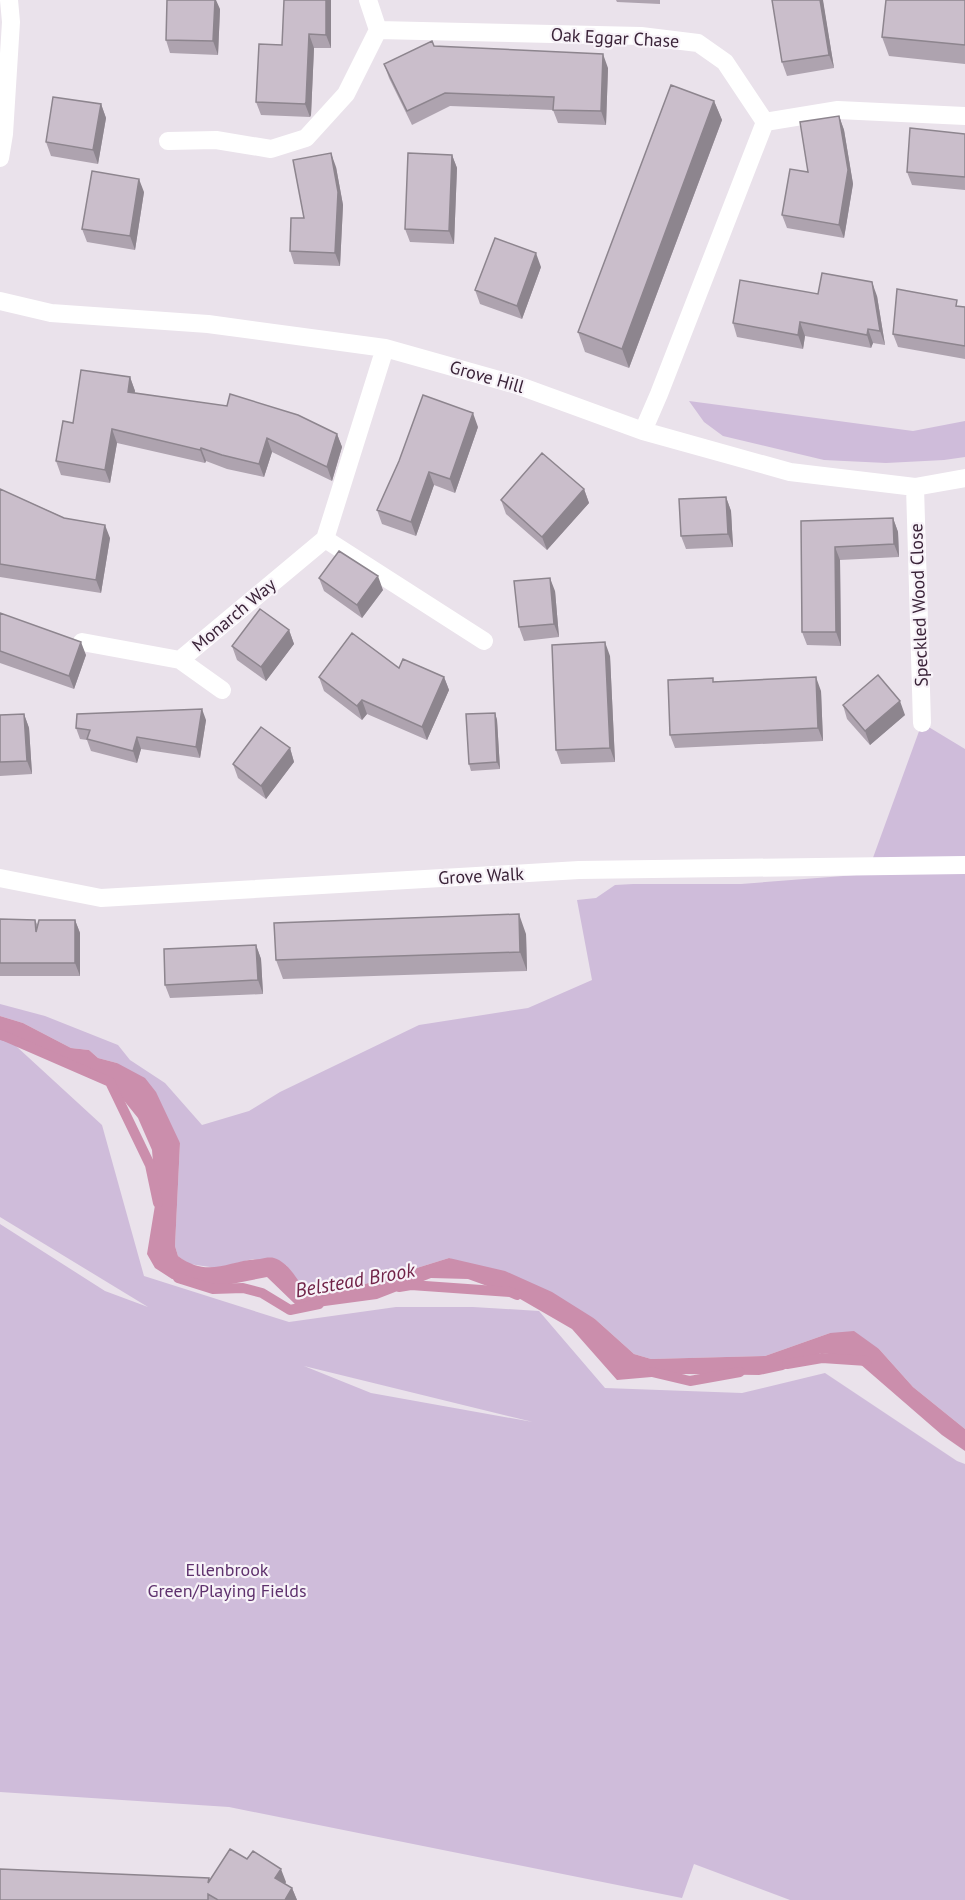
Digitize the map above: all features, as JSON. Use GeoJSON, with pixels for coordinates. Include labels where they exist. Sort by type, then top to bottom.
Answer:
{"type":"FeatureCollection","features":[{"type":"Feature","properties":{"kind":"street"},"geometry":{"type":"LineString","coordinates":[[0,158],[4,134],[5,22],[9,0]]}},
{"type":"Feature","properties":{"kind":"street"},"geometry":{"type":"LineString","coordinates":[[168,141],[216,141],[271,149],[306,138],[346,94],[378,30],[368,0]]}},
{"type":"Feature","properties":{"kind":"street","name":"Oak Eggar Chase"},"geometry":{"type":"LineString","coordinates":[[378,30],[641,36],[698,43],[725,62],[765,122]]}},
{"type":"Feature","properties":{"kind":"street"},"geometry":{"type":"LineString","coordinates":[[643,431],[664,383],[765,122],[838,110],[965,116]]}},
{"type":"Feature","properties":{"kind":"street","name":"Grove Hill"},"geometry":{"type":"LineString","coordinates":[[0,301],[51,313],[208,324],[385,348],[517,385],[643,431],[790,472],[915,487],[965,478]]}},
{"type":"Feature","properties":{"kind":"street"},"geometry":{"type":"LineString","coordinates":[[385,348],[325,539],[484,641]]}},
{"type":"Feature","properties":{"kind":"street","name":"Speckled Wood Close"},"geometry":{"type":"LineString","coordinates":[[915,487],[922,723]]}},
{"type":"Feature","properties":{"kind":"street","name":"Monarch Way"},"geometry":{"type":"LineString","coordinates":[[82,642],[180,660],[325,539]]}},
{"type":"Feature","properties":{"kind":"street"},"geometry":{"type":"LineString","coordinates":[[180,660],[222,690]]}},
{"type":"Feature","properties":{"kind":"street","name":"Grove Walk"},"geometry":{"type":"LineString","coordinates":[[0,878],[101,897],[579,870],[965,865]]}},
{"type":"Feature","properties":{"kind":"green space"},"geometry":{"type":"Polygon","coordinates":[[[689,401],[913,431],[965,421],[965,457],[886,463],[824,460],[723,436],[704,422],[689,401]]]}},
{"type":"Feature","properties":{"kind":"green space"},"geometry":{"type":"Polygon","coordinates":[[[922,723],[965,749],[965,1429],[913,1387],[879,1349],[830,1333],[765,1356],[651,1359],[634,1354],[595,1319],[449,1258],[362,1285],[329,1288],[301,1285],[286,1265],[253,1259],[217,1268],[189,1264],[178,1256],[175,1246],[180,1143],[117,1063],[98,1058],[89,1050],[71,1048],[23,1023],[0,1016],[0,1004],[45,1016],[118,1045],[130,1060],[165,1083],[202,1125],[249,1111],[280,1092],[419,1025],[528,1008],[592,980],[577,900],[596,898],[615,885],[741,884],[947,868],[870,866],[922,723]]]}},
{"type":"Feature","properties":{"kind":"green space","name":"Ellenbrook Green/Playing Fields"},"geometry":{"type":"Polygon","coordinates":[[[0,1035],[4,1035],[102,1125],[144,1276],[289,1322],[396,1307],[473,1307],[539,1311],[605,1388],[742,1393],[825,1373],[957,1461],[965,1464],[965,1900],[790,1900],[694,1864],[682,1898],[229,1807],[0,1792],[0,1224],[105,1291],[148,1307],[0,1217],[0,1035]],[[304,1366],[371,1393],[533,1422],[304,1366]]]}},
{"type":"Feature","properties":{"kind":"shaded area"},"geometry":{"type":"Polygon","coordinates":[[[0,1016],[23,1023],[71,1048],[89,1050],[98,1058],[117,1063],[145,1078],[156,1092],[180,1143],[175,1246],[178,1256],[189,1263],[209,1267],[274,1258],[286,1266],[301,1284],[329,1288],[362,1285],[449,1258],[505,1271],[552,1292],[595,1319],[634,1354],[651,1359],[765,1356],[830,1333],[854,1331],[879,1349],[913,1387],[965,1429],[965,1451],[942,1435],[852,1357],[821,1353],[783,1370],[759,1375],[686,1374],[617,1380],[572,1329],[515,1296],[468,1279],[431,1278],[377,1299],[310,1308],[295,1304],[267,1277],[216,1287],[172,1279],[155,1268],[147,1254],[156,1199],[152,1150],[138,1118],[117,1092],[96,1077],[48,1052],[0,1040],[0,1016]]]}},
{"type":"Feature","properties":{"kind":"building"},"geometry":{"type":"Polygon","coordinates":[[[167,0],[215,0],[213,41],[166,40],[167,0]]]}},
{"type":"Feature","properties":{"kind":"building"},"geometry":{"type":"Polygon","coordinates":[[[284,0],[326,0],[326,35],[309,34],[305,104],[256,102],[259,44],[282,45],[284,0]]]}},
{"type":"Feature","properties":{"kind":"building"},"geometry":{"type":"Polygon","coordinates":[[[772,0],[820,0],[829,55],[782,62],[772,0]]]}},
{"type":"Feature","properties":{"kind":"building"},"geometry":{"type":"Polygon","coordinates":[[[886,0],[965,0],[965,45],[882,37],[886,0]]]}},
{"type":"Feature","properties":{"kind":"building"},"geometry":{"type":"Polygon","coordinates":[[[432,41],[434,46],[603,54],[601,111],[553,110],[554,97],[445,93],[407,111],[384,64],[432,41]]]}},
{"type":"Feature","properties":{"kind":"building"},"geometry":{"type":"Polygon","coordinates":[[[671,85],[714,101],[622,349],[578,332],[671,85]]]}},
{"type":"Feature","properties":{"kind":"building"},"geometry":{"type":"Polygon","coordinates":[[[53,97],[101,104],[93,150],[46,142],[53,97]]]}},
{"type":"Feature","properties":{"kind":"building"},"geometry":{"type":"Polygon","coordinates":[[[839,116],[848,170],[839,225],[782,215],[790,169],[808,172],[800,122],[839,116]]]}},
{"type":"Feature","properties":{"kind":"building"},"geometry":{"type":"Polygon","coordinates":[[[910,128],[965,134],[965,177],[907,172],[910,128]]]}},
{"type":"Feature","properties":{"kind":"building"},"geometry":{"type":"Polygon","coordinates":[[[331,153],[338,192],[335,253],[290,251],[291,218],[304,218],[293,160],[331,153]]]}},
{"type":"Feature","properties":{"kind":"building"},"geometry":{"type":"Polygon","coordinates":[[[408,153],[452,155],[449,231],[405,229],[408,153]]]}},
{"type":"Feature","properties":{"kind":"building"},"geometry":{"type":"Polygon","coordinates":[[[92,171],[139,179],[130,236],[82,229],[92,171]]]}},
{"type":"Feature","properties":{"kind":"building"},"geometry":{"type":"Polygon","coordinates":[[[495,238],[536,253],[517,306],[475,290],[495,238]]]}},
{"type":"Feature","properties":{"kind":"building"},"geometry":{"type":"Polygon","coordinates":[[[822,273],[872,282],[880,331],[868,329],[867,335],[800,322],[798,335],[733,323],[740,280],[818,294],[822,273]]]}},
{"type":"Feature","properties":{"kind":"building"},"geometry":{"type":"Polygon","coordinates":[[[897,289],[957,300],[956,306],[965,307],[965,346],[893,334],[897,289]]]}},
{"type":"Feature","properties":{"kind":"building"},"geometry":{"type":"Polygon","coordinates":[[[81,370],[130,377],[128,392],[227,406],[230,394],[298,415],[337,434],[327,467],[267,438],[259,464],[201,448],[200,450],[112,429],[105,470],[56,461],[63,421],[73,423],[81,370]]]}},
{"type":"Feature","properties":{"kind":"building"},"geometry":{"type":"Polygon","coordinates":[[[423,395],[473,413],[450,479],[429,472],[411,522],[377,510],[399,461],[423,395]]]}},
{"type":"Feature","properties":{"kind":"building"},"geometry":{"type":"Polygon","coordinates":[[[542,453],[584,489],[542,537],[501,500],[542,453]]]}},
{"type":"Feature","properties":{"kind":"building"},"geometry":{"type":"Polygon","coordinates":[[[0,489],[64,518],[105,525],[96,580],[0,564],[0,489]]]}},
{"type":"Feature","properties":{"kind":"building"},"geometry":{"type":"Polygon","coordinates":[[[726,497],[728,534],[681,536],[679,499],[726,497]]]}},
{"type":"Feature","properties":{"kind":"building"},"geometry":{"type":"Polygon","coordinates":[[[893,518],[894,544],[835,547],[836,632],[802,632],[801,521],[893,518]]]}},
{"type":"Feature","properties":{"kind":"building"},"geometry":{"type":"Polygon","coordinates":[[[339,551],[378,576],[357,605],[319,578],[339,551]]]}},
{"type":"Feature","properties":{"kind":"building"},"geometry":{"type":"Polygon","coordinates":[[[550,578],[554,624],[519,627],[514,581],[550,578]]]}},
{"type":"Feature","properties":{"kind":"building"},"geometry":{"type":"Polygon","coordinates":[[[260,609],[289,630],[261,667],[232,646],[260,609]]]}},
{"type":"Feature","properties":{"kind":"building"},"geometry":{"type":"Polygon","coordinates":[[[0,613],[81,642],[69,676],[0,651],[0,613]]]}},
{"type":"Feature","properties":{"kind":"building"},"geometry":{"type":"Polygon","coordinates":[[[352,633],[399,668],[403,659],[444,677],[422,727],[362,700],[357,706],[319,677],[352,633]]]}},
{"type":"Feature","properties":{"kind":"building"},"geometry":{"type":"Polygon","coordinates":[[[605,642],[610,748],[556,750],[552,645],[605,642]]]}},
{"type":"Feature","properties":{"kind":"building"},"geometry":{"type":"Polygon","coordinates":[[[878,675],[900,701],[865,731],[843,705],[878,675]]]}},
{"type":"Feature","properties":{"kind":"building"},"geometry":{"type":"Polygon","coordinates":[[[816,677],[818,728],[670,735],[668,680],[713,678],[713,682],[816,677]]]}},
{"type":"Feature","properties":{"kind":"building"},"geometry":{"type":"Polygon","coordinates":[[[202,709],[196,747],[137,737],[133,751],[87,739],[90,730],[76,728],[77,714],[202,709]]]}},
{"type":"Feature","properties":{"kind":"building"},"geometry":{"type":"Polygon","coordinates":[[[495,713],[497,762],[469,764],[466,714],[495,713]]]}},
{"type":"Feature","properties":{"kind":"building"},"geometry":{"type":"Polygon","coordinates":[[[24,714],[27,761],[0,762],[0,715],[24,714]]]}},
{"type":"Feature","properties":{"kind":"building"},"geometry":{"type":"Polygon","coordinates":[[[261,727],[290,748],[261,786],[233,764],[261,727]]]}},
{"type":"Feature","properties":{"kind":"building"},"geometry":{"type":"Polygon","coordinates":[[[519,914],[520,952],[276,960],[274,923],[519,914]]]}},
{"type":"Feature","properties":{"kind":"building"},"geometry":{"type":"Polygon","coordinates":[[[0,919],[35,920],[36,932],[39,920],[75,920],[75,963],[0,963],[0,919]]]}},
{"type":"Feature","properties":{"kind":"building"},"geometry":{"type":"Polygon","coordinates":[[[256,945],[258,980],[165,985],[164,949],[256,945]]]}},
{"type":"Feature","properties":{"kind":"building"},"geometry":{"type":"Polygon","coordinates":[[[230,1849],[247,1859],[253,1851],[281,1869],[275,1878],[292,1888],[285,1900],[218,1900],[208,1894],[208,1900],[0,1900],[0,1869],[209,1878],[208,1883],[230,1849]]]}},
{"type":"Feature","properties":{"kind":"waterway","name":"Belstead Brook"},"geometry":{"type":"LineString","coordinates":[[0,1034],[110,1082],[150,1165],[158,1203]]}},
{"type":"Feature","properties":{"kind":"waterway","name":"Belstead Brook"},"geometry":{"type":"LineString","coordinates":[[178,1278],[213,1289],[243,1288],[262,1293],[290,1310],[319,1304]]}},
{"type":"Feature","properties":{"kind":"waterway","name":"Belstead Brook"},"geometry":{"type":"LineString","coordinates":[[399,1287],[411,1285],[510,1292],[517,1295]]}},
{"type":"Feature","properties":{"kind":"waterway","name":"Belstead Brook"},"geometry":{"type":"LineString","coordinates":[[787,1364],[822,1358],[867,1361]]}},
{"type":"Feature","properties":{"kind":"waterway","name":"Belstead Brook"},"geometry":{"type":"LineString","coordinates":[[652,1372],[690,1381],[740,1372]]}}]}
